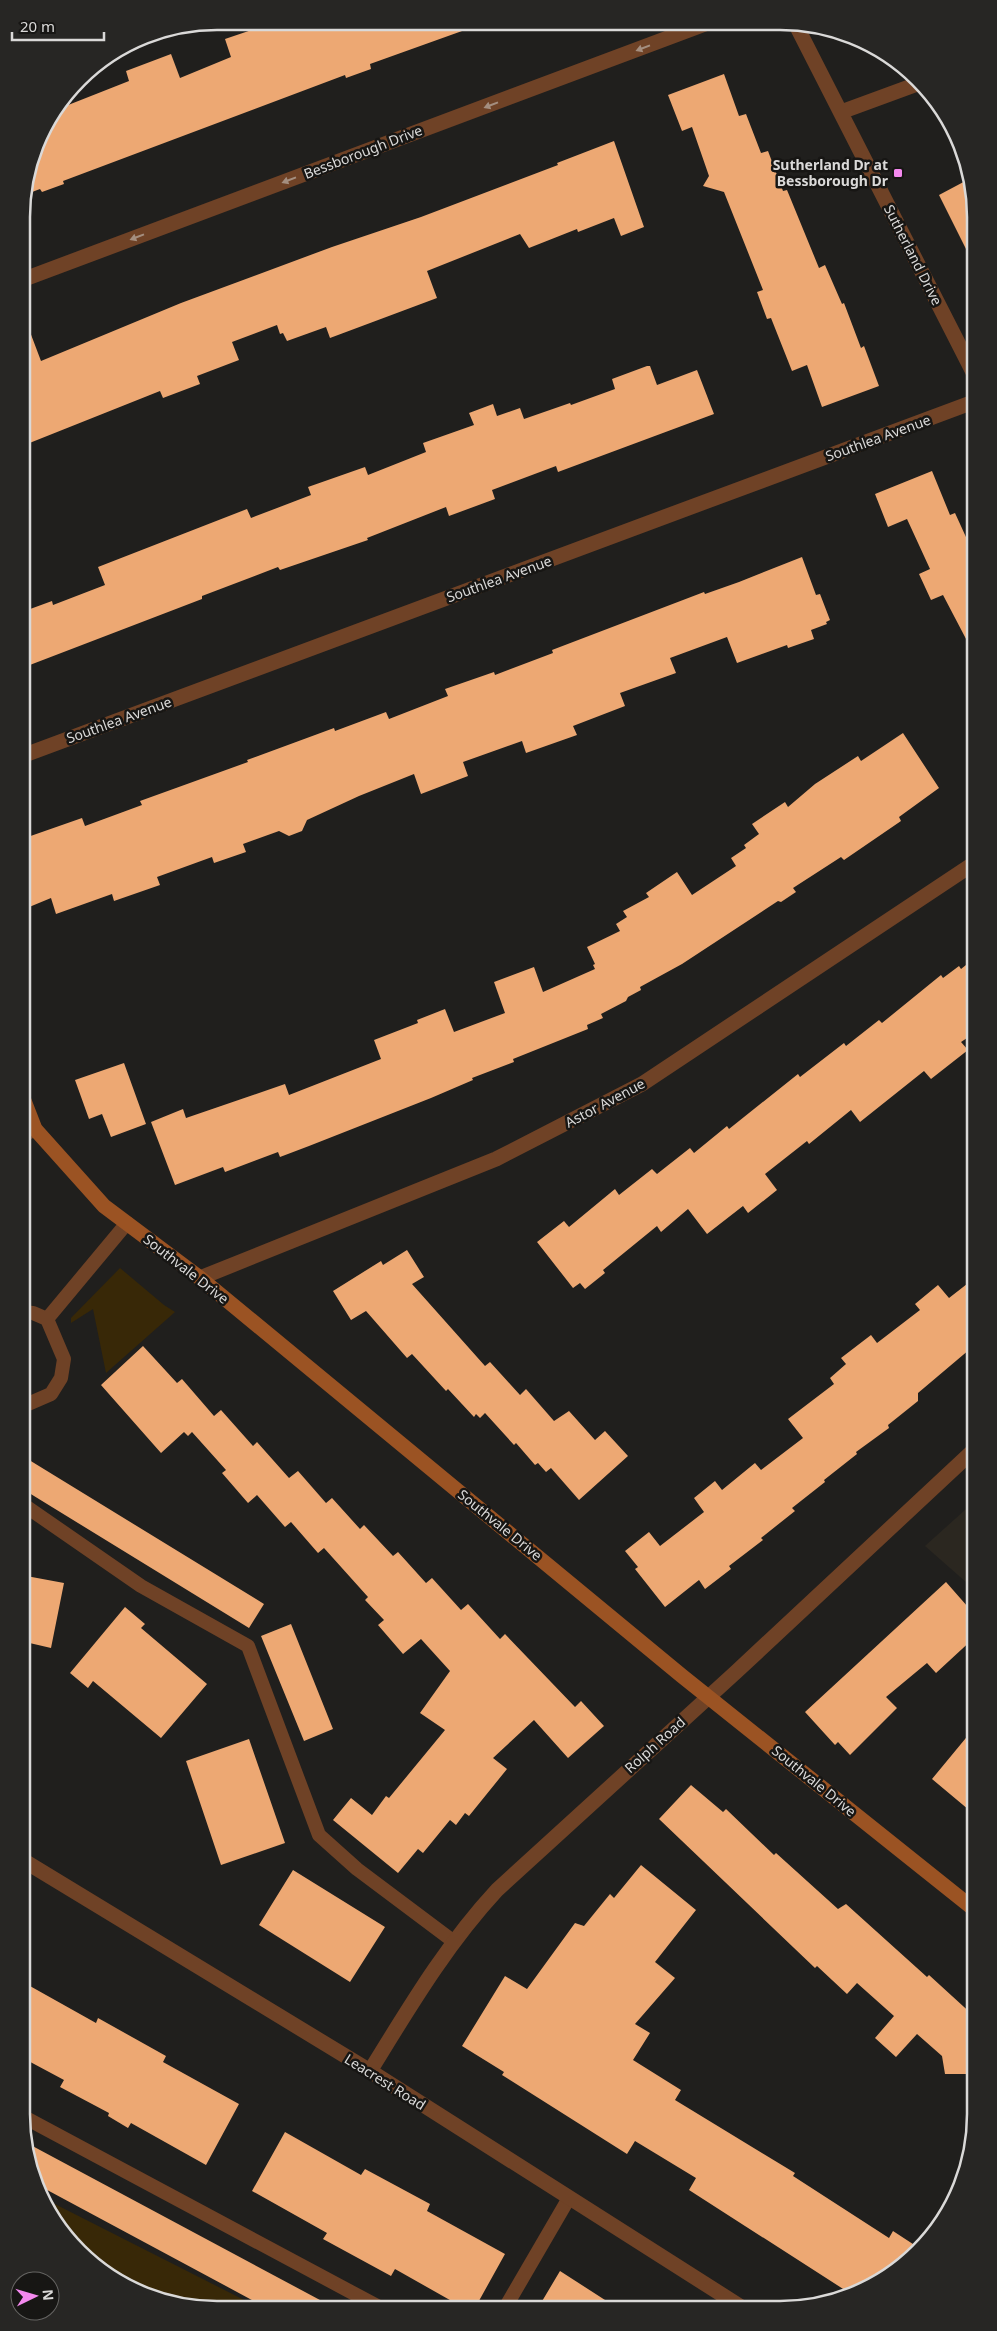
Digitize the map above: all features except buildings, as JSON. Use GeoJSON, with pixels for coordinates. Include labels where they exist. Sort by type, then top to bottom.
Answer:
{"type":"FeatureCollection","features":[{"type":"Feature","properties":{"kind":"street","name":"Bessborough Drive"},"geometry":{"type":"LineString","coordinates":[[30,277],[689,30]]}},
{"type":"Feature","properties":{"kind":"street","name":"Sutherland Drive"},"geometry":{"type":"LineString","coordinates":[[799,31],[967,360]]}},
{"type":"Feature","properties":{"kind":"street"},"geometry":{"type":"LineString","coordinates":[[841,112],[913,86]]}},
{"type":"Feature","properties":{"kind":"street","name":"Southlea Avenue"},"geometry":{"type":"LineString","coordinates":[[30,753],[967,404]]}},
{"type":"Feature","properties":{"kind":"street","name":"Astor Avenue"},"geometry":{"type":"LineString","coordinates":[[200,1278],[496,1159],[642,1084],[967,868]]}},
{"type":"Feature","properties":{"kind":"street","name":"Southvale Drive"},"geometry":{"type":"LineString","coordinates":[[30,1134],[104,1206],[200,1278],[708,1696],[967,1904]]}},
{"type":"Feature","properties":{"kind":"street","name":"Rolph Road"},"geometry":{"type":"LineString","coordinates":[[370,2072],[431,1972],[453,1941],[496,1890],[967,1457]]}},
{"type":"Feature","properties":{"kind":"street","name":"Leacrest Road"},"geometry":{"type":"LineString","coordinates":[[30,1864],[370,2072],[732,2301]]}},
{"type":"Feature","properties":{"kind":"lane"},"geometry":{"type":"LineString","coordinates":[[46,1319],[127,1223]]}},
{"type":"Feature","properties":{"kind":"lane"},"geometry":{"type":"LineString","coordinates":[[30,1313],[46,1319],[64,1359],[61,1378],[50,1394],[30,1403]]}},
{"type":"Feature","properties":{"kind":"lane"},"geometry":{"type":"LineString","coordinates":[[30,1509],[141,1586],[248,1646],[319,1835],[356,1869],[453,1941]]}},
{"type":"Feature","properties":{"kind":"lane"},"geometry":{"type":"LineString","coordinates":[[30,2120],[368,2301]]}},
{"type":"Feature","properties":{"kind":"lane"},"geometry":{"type":"LineString","coordinates":[[509,2301],[568,2198]]}},
{"type":"Feature","properties":{"kind":"shaded area"},"geometry":{"type":"Polygon","coordinates":[[[120,1268],[175,1312],[106,1373],[93,1309],[71,1323],[71,1318],[120,1268]]]}},
{"type":"Feature","properties":{"kind":"shaded area"},"geometry":{"type":"Polygon","coordinates":[[[967,1508],[967,1583],[925,1546],[967,1508]]]}},
{"type":"Feature","properties":{"kind":"shaded area"},"geometry":{"type":"Polygon","coordinates":[[[53,2203],[246,2301],[205,2301],[169,2295],[135,2282],[103,2262],[85,2246],[69,2228],[53,2203]]]}},
{"type":"Feature","properties":{"kind":"place","name":"Sutherland Dr at Bessborough Dr"},"geometry":{"type":"Point","coordinates":[898,173]}}]}
